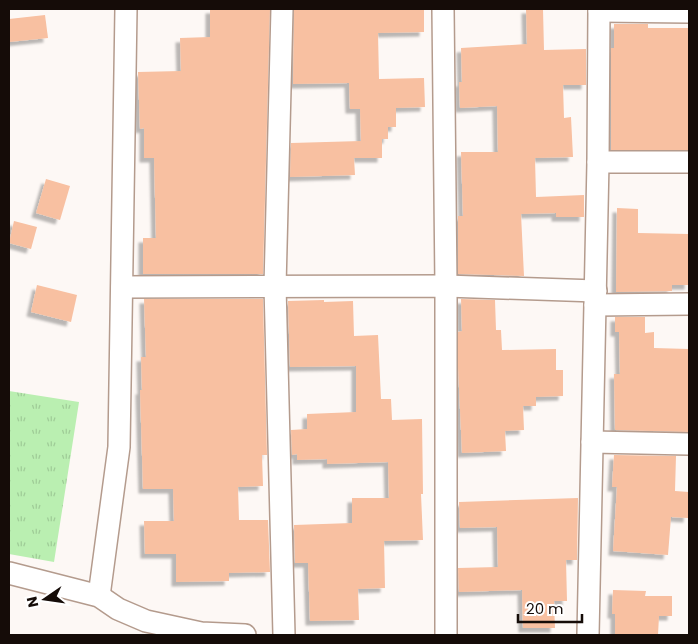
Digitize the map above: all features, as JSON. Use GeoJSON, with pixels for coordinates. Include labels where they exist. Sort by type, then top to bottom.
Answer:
{"type":"FeatureCollection","features":[{"type":"Feature","properties":{"kind":"street"},"geometry":{"type":"LineString","coordinates":[[99,596],[119,447],[126,9]]}},
{"type":"Feature","properties":{"kind":"street"},"geometry":{"type":"LineString","coordinates":[[282,9],[275,286],[284,635]]}},
{"type":"Feature","properties":{"kind":"street"},"geometry":{"type":"LineString","coordinates":[[443,9],[446,286],[446,635]]}},
{"type":"Feature","properties":{"kind":"street"},"geometry":{"type":"LineString","coordinates":[[588,635],[596,298],[599,10],[689,12]]}},
{"type":"Feature","properties":{"kind":"street"},"geometry":{"type":"LineString","coordinates":[[598,162],[689,162]]}},
{"type":"Feature","properties":{"kind":"street"},"geometry":{"type":"LineString","coordinates":[[122,286],[446,286],[689,304]]}},
{"type":"Feature","properties":{"kind":"street"},"geometry":{"type":"LineString","coordinates":[[592,442],[689,444]]}},
{"type":"Feature","properties":{"kind":"street"},"geometry":{"type":"LineString","coordinates":[[9,573],[99,596],[118,609],[146,621],[201,633],[245,635]]}},
{"type":"Feature","properties":{"kind":"green space"},"geometry":{"type":"Polygon","coordinates":[[[9,391],[79,402],[54,562],[9,554],[9,391]]]}},
{"type":"Feature","properties":{"kind":"building"},"geometry":{"type":"Polygon","coordinates":[[[210,9],[270,9],[263,274],[143,274],[143,238],[156,238],[154,158],[144,158],[144,128],[140,129],[138,72],[181,71],[180,38],[210,37],[210,9]]]}},
{"type":"Feature","properties":{"kind":"building"},"geometry":{"type":"Polygon","coordinates":[[[294,9],[424,9],[424,32],[378,33],[379,79],[424,78],[425,107],[396,108],[396,127],[388,127],[388,139],[382,139],[382,158],[354,158],[355,175],[290,177],[291,143],[361,141],[360,109],[350,109],[349,83],[293,84],[294,9]]]}},
{"type":"Feature","properties":{"kind":"building"},"geometry":{"type":"Polygon","coordinates":[[[526,9],[543,9],[544,50],[586,49],[586,85],[563,85],[564,118],[571,117],[573,157],[535,158],[536,197],[584,195],[584,217],[556,217],[556,213],[521,214],[524,276],[458,274],[458,216],[463,216],[461,152],[498,152],[497,106],[460,108],[459,82],[462,82],[461,48],[527,44],[526,9]]]}},
{"type":"Feature","properties":{"kind":"building"},"geometry":{"type":"Polygon","coordinates":[[[45,15],[48,38],[9,42],[9,19],[45,15]]]}},
{"type":"Feature","properties":{"kind":"building"},"geometry":{"type":"Polygon","coordinates":[[[614,24],[648,24],[648,28],[689,28],[689,150],[611,150],[611,48],[614,48],[614,24]]]}},
{"type":"Feature","properties":{"kind":"building"},"geometry":{"type":"Polygon","coordinates":[[[46,179],[70,186],[60,220],[36,213],[46,179]]]}},
{"type":"Feature","properties":{"kind":"building"},"geometry":{"type":"Polygon","coordinates":[[[617,208],[638,209],[638,233],[689,234],[689,285],[672,285],[672,291],[616,292],[617,208]]]}},
{"type":"Feature","properties":{"kind":"building"},"geometry":{"type":"Polygon","coordinates":[[[14,221],[37,227],[31,249],[9,243],[14,221]]]}},
{"type":"Feature","properties":{"kind":"building"},"geometry":{"type":"Polygon","coordinates":[[[37,285],[77,295],[71,322],[31,312],[37,285]]]}},
{"type":"Feature","properties":{"kind":"building"},"geometry":{"type":"Polygon","coordinates":[[[144,299],[263,299],[267,455],[262,455],[263,486],[238,487],[239,520],[268,520],[270,572],[229,573],[229,581],[176,582],[176,554],[145,554],[144,521],[174,521],[173,489],[143,489],[140,390],[142,390],[141,357],[146,357],[144,299]]]}},
{"type":"Feature","properties":{"kind":"building"},"geometry":{"type":"Polygon","coordinates":[[[461,299],[495,300],[496,330],[501,330],[502,350],[556,349],[556,370],[563,370],[563,396],[536,397],[536,406],[523,406],[524,430],[505,431],[506,451],[462,453],[458,366],[458,332],[462,331],[461,299]]]}},
{"type":"Feature","properties":{"kind":"building"},"geometry":{"type":"Polygon","coordinates":[[[324,300],[324,302],[353,301],[354,336],[378,335],[381,399],[391,399],[392,420],[422,419],[423,494],[421,494],[423,540],[384,541],[385,588],[358,589],[359,620],[310,621],[308,563],[295,563],[294,525],[352,523],[352,498],[389,498],[388,462],[327,464],[327,459],[297,460],[297,454],[292,455],[291,430],[307,429],[307,414],[356,412],[356,366],[290,367],[288,301],[324,300]]]}},
{"type":"Feature","properties":{"kind":"building"},"geometry":{"type":"Polygon","coordinates":[[[615,317],[645,317],[645,333],[654,332],[654,348],[689,349],[689,432],[615,430],[614,374],[620,374],[619,332],[615,332],[615,317]]]}},
{"type":"Feature","properties":{"kind":"building"},"geometry":{"type":"Polygon","coordinates":[[[614,455],[676,456],[675,491],[689,492],[688,518],[671,517],[668,555],[613,551],[617,487],[612,487],[614,455]]]}},
{"type":"Feature","properties":{"kind":"building"},"geometry":{"type":"Polygon","coordinates":[[[578,498],[577,560],[566,560],[567,601],[554,601],[555,628],[523,628],[522,590],[459,592],[458,568],[498,567],[497,527],[460,528],[459,502],[578,498]]]}},
{"type":"Feature","properties":{"kind":"building"},"geometry":{"type":"Polygon","coordinates":[[[613,590],[646,591],[645,596],[672,596],[672,616],[659,616],[658,635],[615,635],[615,614],[612,614],[613,590]]]}}]}
